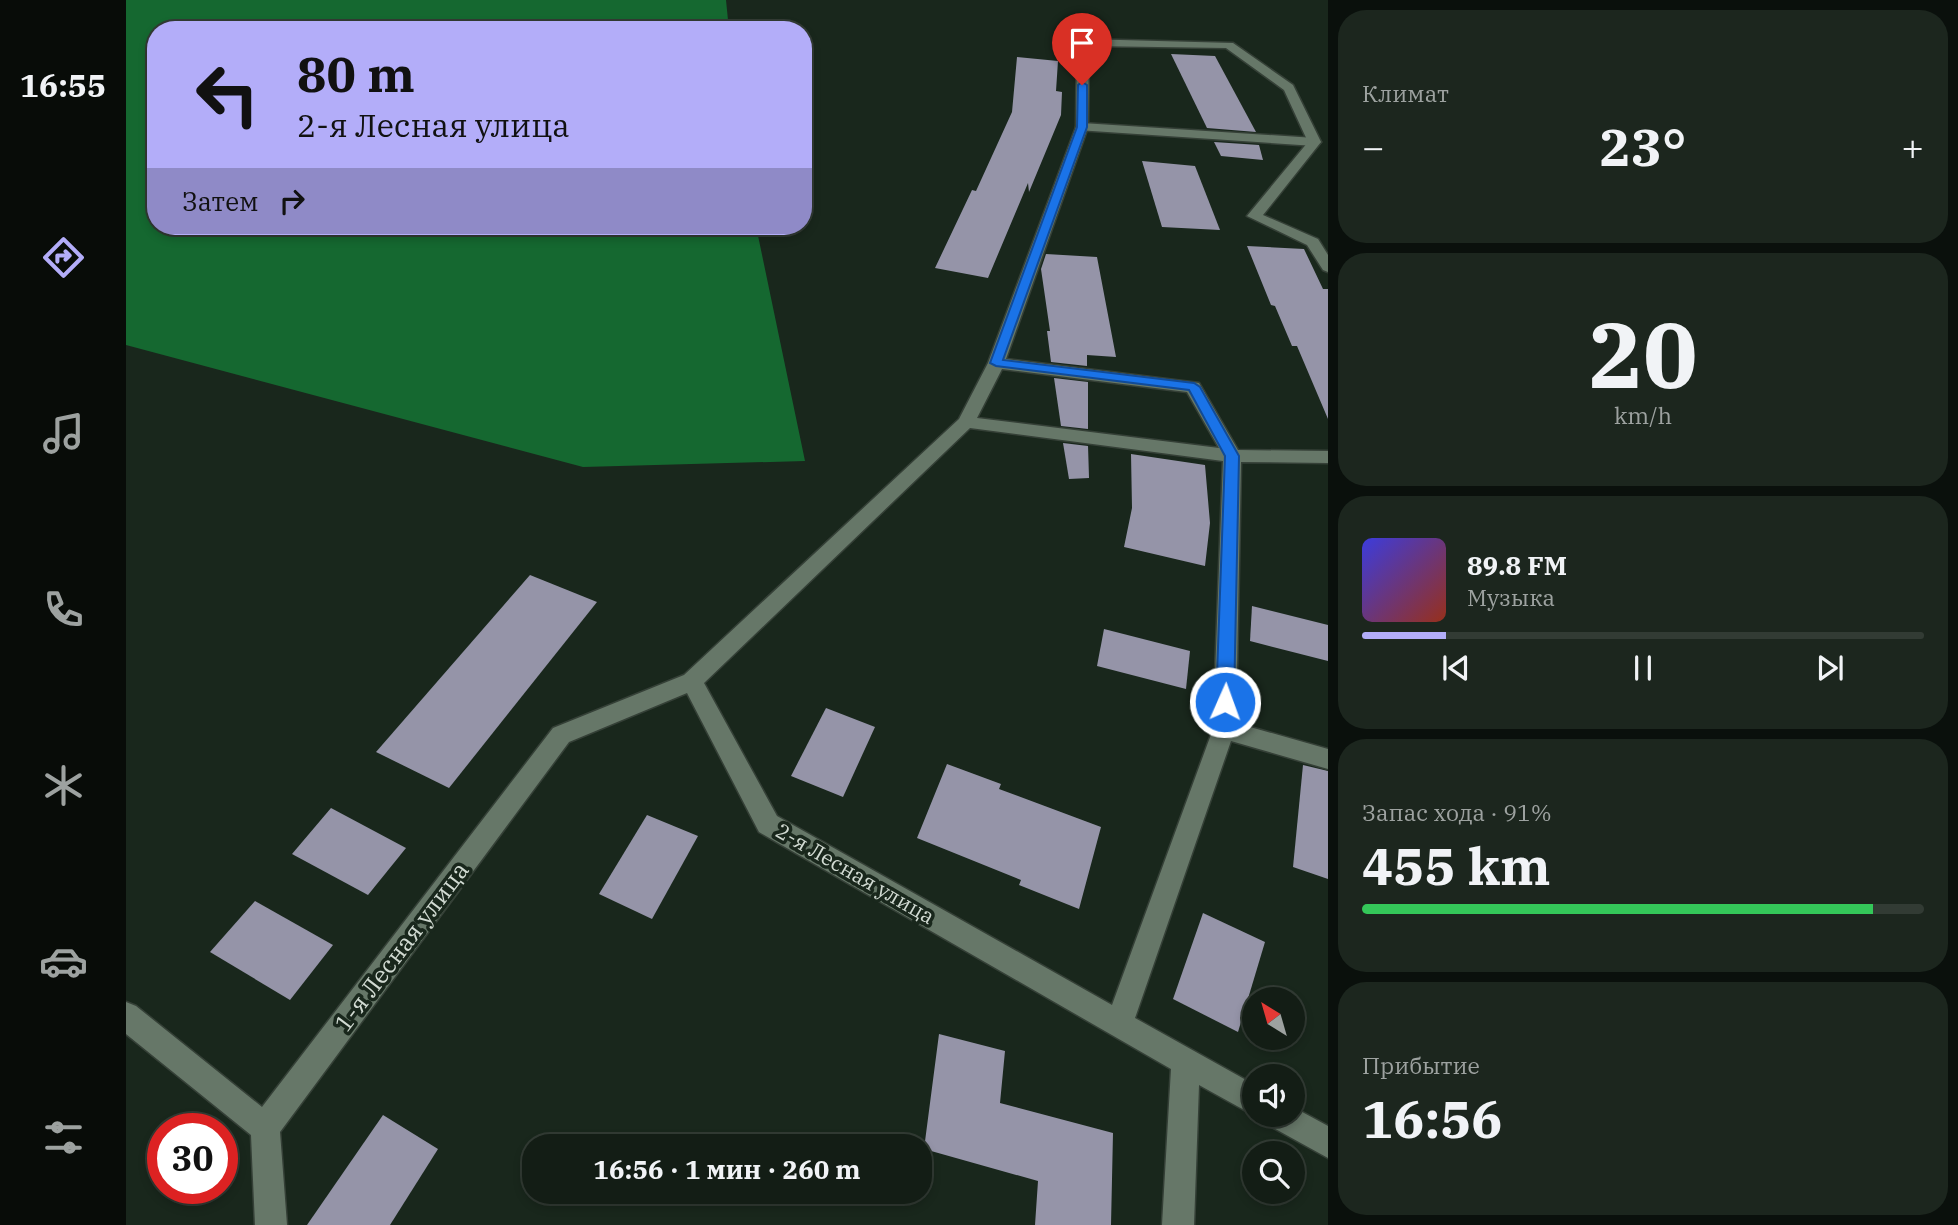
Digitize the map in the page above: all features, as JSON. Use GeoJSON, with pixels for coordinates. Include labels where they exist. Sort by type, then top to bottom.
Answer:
{"type":"FeatureCollection","features":[{"type":"Feature","properties":{"kind":"street"},"geometry":{"type":"LineString","coordinates":[[692,681],[966,422],[996,363],[1082,127],[1083,42],[1229,45],[1289,88],[1315,142]]}},
{"type":"Feature","properties":{"kind":"street"},"geometry":{"type":"LineString","coordinates":[[1082,127],[1315,142]]}},
{"type":"Feature","properties":{"kind":"street"},"geometry":{"type":"LineString","coordinates":[[1315,142],[1254,216],[1312,242],[1328,267]]}},
{"type":"Feature","properties":{"kind":"street"},"geometry":{"type":"LineString","coordinates":[[996,363],[1194,387],[1232,456],[1224,729],[1119,1024]]}},
{"type":"Feature","properties":{"kind":"street"},"geometry":{"type":"LineString","coordinates":[[966,422],[1232,456],[1328,457]]}},
{"type":"Feature","properties":{"kind":"street","name":"2-я Лесная улица"},"geometry":{"type":"LineString","coordinates":[[692,681],[768,824],[1242,1094]]}},
{"type":"Feature","properties":{"kind":"street","name":"1-я Лесная улица"},"geometry":{"type":"LineString","coordinates":[[265,1128],[561,735],[692,681]]}},
{"type":"Feature","properties":{"kind":"street"},"geometry":{"type":"LineString","coordinates":[[1224,729],[1328,759]]}},
{"type":"Feature","properties":{"kind":"street"},"geometry":{"type":"LineString","coordinates":[[126,1016],[265,1128],[271,1225]]}},
{"type":"Feature","properties":{"kind":"street"},"geometry":{"type":"LineString","coordinates":[[1178,1225],[1186,1062]]}},
{"type":"Feature","properties":{"kind":"street"},"geometry":{"type":"LineString","coordinates":[[1299,1127],[1328,1143]]}},
{"type":"Feature","properties":{"kind":"green space"},"geometry":{"type":"Polygon","coordinates":[[[126,0],[726,0],[728,21],[147,21],[147,235],[758,235],[805,461],[583,467],[126,345],[126,0]]]}},
{"type":"Feature","properties":{"kind":"building"},"geometry":{"type":"Polygon","coordinates":[[[1171,54],[1215,56],[1256,132],[1207,128],[1171,54]]]}},
{"type":"Feature","properties":{"kind":"building"},"geometry":{"type":"Polygon","coordinates":[[[1017,57],[1058,61],[1056,91],[1062,92],[1061,115],[1029,192],[1028,183],[988,278],[935,268],[972,190],[976,191],[1012,112],[1017,57]]]}},
{"type":"Feature","properties":{"kind":"building"},"geometry":{"type":"Polygon","coordinates":[[[1214,142],[1259,145],[1263,160],[1221,156],[1214,142]]]}},
{"type":"Feature","properties":{"kind":"building"},"geometry":{"type":"Polygon","coordinates":[[[1142,161],[1195,166],[1220,230],[1162,227],[1142,161]]]}},
{"type":"Feature","properties":{"kind":"building"},"geometry":{"type":"Polygon","coordinates":[[[1247,246],[1304,249],[1323,289],[1328,289],[1328,419],[1297,346],[1292,346],[1275,306],[1271,305],[1247,246]]]}},
{"type":"Feature","properties":{"kind":"building"},"geometry":{"type":"Polygon","coordinates":[[[1046,254],[1097,257],[1116,357],[1087,355],[1087,366],[1051,362],[1047,331],[1050,331],[1041,269],[1046,254]]]}},
{"type":"Feature","properties":{"kind":"building"},"geometry":{"type":"Polygon","coordinates":[[[1054,378],[1088,382],[1088,429],[1061,426],[1054,378]]]}},
{"type":"Feature","properties":{"kind":"building"},"geometry":{"type":"Polygon","coordinates":[[[1063,443],[1088,446],[1089,478],[1069,479],[1063,443]]]}},
{"type":"Feature","properties":{"kind":"building"},"geometry":{"type":"Polygon","coordinates":[[[1131,454],[1205,465],[1210,523],[1205,566],[1124,547],[1132,508],[1131,454]]]}},
{"type":"Feature","properties":{"kind":"building"},"geometry":{"type":"Polygon","coordinates":[[[530,575],[597,602],[449,788],[376,752],[530,575]]]}},
{"type":"Feature","properties":{"kind":"building"},"geometry":{"type":"Polygon","coordinates":[[[1252,606],[1328,625],[1328,661],[1250,641],[1252,606]]]}},
{"type":"Feature","properties":{"kind":"building"},"geometry":{"type":"Polygon","coordinates":[[[1104,629],[1190,651],[1186,689],[1097,666],[1104,629]]]}},
{"type":"Feature","properties":{"kind":"building"},"geometry":{"type":"Polygon","coordinates":[[[826,708],[875,727],[843,797],[791,776],[826,708]]]}},
{"type":"Feature","properties":{"kind":"building"},"geometry":{"type":"Polygon","coordinates":[[[947,764],[1001,784],[999,789],[1101,827],[1079,909],[1019,885],[1021,880],[917,838],[947,764]]]}},
{"type":"Feature","properties":{"kind":"building"},"geometry":{"type":"Polygon","coordinates":[[[1303,765],[1328,771],[1328,879],[1293,867],[1303,765]]]}},
{"type":"Feature","properties":{"kind":"building"},"geometry":{"type":"Polygon","coordinates":[[[331,808],[406,848],[368,895],[292,854],[331,808]]]}},
{"type":"Feature","properties":{"kind":"building"},"geometry":{"type":"Polygon","coordinates":[[[647,815],[698,836],[652,919],[599,894],[647,815]]]}},
{"type":"Feature","properties":{"kind":"building"},"geometry":{"type":"Polygon","coordinates":[[[255,901],[333,945],[290,1000],[210,952],[255,901]]]}},
{"type":"Feature","properties":{"kind":"building"},"geometry":{"type":"Polygon","coordinates":[[[1203,913],[1265,942],[1252,987],[1242,987],[1242,1019],[1238,1032],[1173,999],[1203,913]]]}},
{"type":"Feature","properties":{"kind":"building"},"geometry":{"type":"Polygon","coordinates":[[[939,1034],[1005,1051],[1000,1103],[1113,1133],[1111,1225],[1035,1225],[1038,1181],[932,1151],[932,1134],[926,1134],[939,1034]]]}},
{"type":"Feature","properties":{"kind":"building"},"geometry":{"type":"Polygon","coordinates":[[[383,1115],[438,1149],[390,1225],[307,1225],[383,1115]]]}},
{"type":"Feature","properties":{"kind":"route"},"geometry":{"type":"LineString","coordinates":[[1082,85],[1082,127],[996,363],[1194,387],[1232,456],[1225,702]]}}]}
